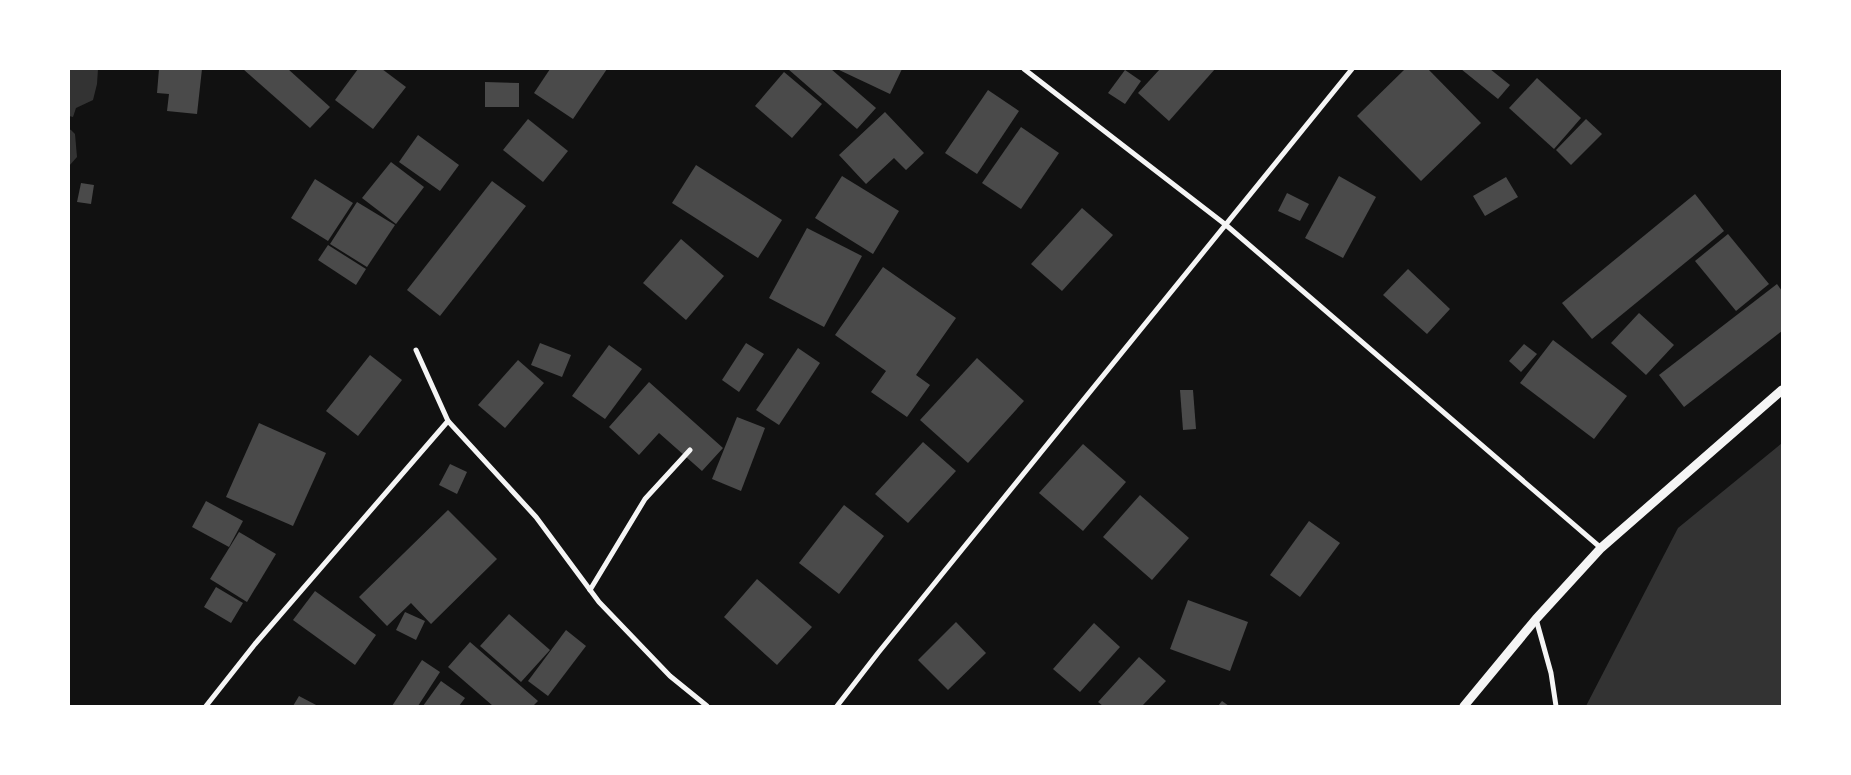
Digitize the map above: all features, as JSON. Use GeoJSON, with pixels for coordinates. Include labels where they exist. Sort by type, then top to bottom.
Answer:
{"type":"FeatureCollection","features":[{"type":"Feature","properties":{"kind":"street"},"geometry":{"type":"LineString","coordinates":[[1024,69],[1226,225],[1601,548]]}},
{"type":"Feature","properties":{"kind":"street"},"geometry":{"type":"LineString","coordinates":[[837,706],[884,645],[1352,69]]}},
{"type":"Feature","properties":{"kind":"street"},"geometry":{"type":"LineString","coordinates":[[416,350],[448,421],[536,517],[599,602],[670,676],[707,706]]}},
{"type":"Feature","properties":{"kind":"street"},"geometry":{"type":"LineString","coordinates":[[1464,706],[1536,619],[1601,548],[1782,390]]}},
{"type":"Feature","properties":{"kind":"street"},"geometry":{"type":"LineString","coordinates":[[206,706],[255,644],[448,421]]}},
{"type":"Feature","properties":{"kind":"street"},"geometry":{"type":"LineString","coordinates":[[590,590],[645,499],[690,450]]}},
{"type":"Feature","properties":{"kind":"street"},"geometry":{"type":"LineString","coordinates":[[1536,619],[1551,673],[1556,706]]}},
{"type":"Feature","properties":{"kind":"shaded area"},"geometry":{"type":"Polygon","coordinates":[[[69,69],[98,69],[93,100],[76,108],[73,117],[69,116],[69,69]]]}},
{"type":"Feature","properties":{"kind":"shaded area"},"geometry":{"type":"Polygon","coordinates":[[[69,129],[75,134],[77,157],[69,166],[69,129]]]}},
{"type":"Feature","properties":{"kind":"shaded area"},"geometry":{"type":"Polygon","coordinates":[[[1782,443],[1782,706],[1586,706],[1678,528],[1782,443]]]}},
{"type":"Feature","properties":{"kind":"building"},"geometry":{"type":"Polygon","coordinates":[[[159,69],[202,69],[197,114],[167,111],[169,94],[157,93],[159,69]]]}},
{"type":"Feature","properties":{"kind":"building"},"geometry":{"type":"Polygon","coordinates":[[[243,69],[288,69],[330,107],[310,128],[243,69]]]}},
{"type":"Feature","properties":{"kind":"building"},"geometry":{"type":"Polygon","coordinates":[[[358,69],[382,69],[406,87],[373,129],[335,100],[358,69]]]}},
{"type":"Feature","properties":{"kind":"building"},"geometry":{"type":"Polygon","coordinates":[[[550,69],[607,69],[573,119],[534,93],[550,69]]]}},
{"type":"Feature","properties":{"kind":"building"},"geometry":{"type":"Polygon","coordinates":[[[788,69],[831,69],[876,108],[857,129],[788,69]]]}},
{"type":"Feature","properties":{"kind":"building"},"geometry":{"type":"Polygon","coordinates":[[[837,69],[902,69],[890,94],[837,69]]]}},
{"type":"Feature","properties":{"kind":"building"},"geometry":{"type":"Polygon","coordinates":[[[1160,69],[1215,69],[1169,121],[1138,93],[1160,69]]]}},
{"type":"Feature","properties":{"kind":"building"},"geometry":{"type":"Polygon","coordinates":[[[1405,69],[1428,69],[1481,123],[1421,181],[1357,116],[1405,69]]]}},
{"type":"Feature","properties":{"kind":"building"},"geometry":{"type":"Polygon","coordinates":[[[1461,69],[1490,69],[1510,85],[1498,99],[1461,69]]]}},
{"type":"Feature","properties":{"kind":"building"},"geometry":{"type":"Polygon","coordinates":[[[1125,70],[1141,81],[1125,104],[1108,93],[1125,70]]]}},
{"type":"Feature","properties":{"kind":"building"},"geometry":{"type":"Polygon","coordinates":[[[784,72],[822,104],[792,138],[755,106],[784,72]]]}},
{"type":"Feature","properties":{"kind":"building"},"geometry":{"type":"Polygon","coordinates":[[[1537,78],[1581,118],[1554,149],[1509,108],[1537,78]]]}},
{"type":"Feature","properties":{"kind":"building"},"geometry":{"type":"Polygon","coordinates":[[[485,82],[519,83],[519,107],[485,107],[485,82]]]}},
{"type":"Feature","properties":{"kind":"building"},"geometry":{"type":"Polygon","coordinates":[[[988,90],[1019,111],[977,174],[945,153],[988,90]]]}},
{"type":"Feature","properties":{"kind":"building"},"geometry":{"type":"Polygon","coordinates":[[[885,112],[924,153],[906,170],[894,158],[866,184],[839,155],[885,112]]]}},
{"type":"Feature","properties":{"kind":"building"},"geometry":{"type":"Polygon","coordinates":[[[528,119],[568,151],[543,182],[503,150],[528,119]]]}},
{"type":"Feature","properties":{"kind":"building"},"geometry":{"type":"Polygon","coordinates":[[[1586,119],[1602,134],[1571,165],[1556,150],[1586,119]]]}},
{"type":"Feature","properties":{"kind":"building"},"geometry":{"type":"Polygon","coordinates":[[[1021,127],[1059,153],[1021,209],[982,183],[1021,127]]]}},
{"type":"Feature","properties":{"kind":"building"},"geometry":{"type":"Polygon","coordinates":[[[418,135],[459,165],[440,191],[399,162],[418,135]]]}},
{"type":"Feature","properties":{"kind":"building"},"geometry":{"type":"Polygon","coordinates":[[[391,162],[424,187],[396,224],[362,198],[391,162]]]}},
{"type":"Feature","properties":{"kind":"building"},"geometry":{"type":"Polygon","coordinates":[[[696,165],[782,220],[758,258],[672,203],[696,165]]]}},
{"type":"Feature","properties":{"kind":"building"},"geometry":{"type":"Polygon","coordinates":[[[842,176],[899,211],[873,254],[815,218],[842,176]]]}},
{"type":"Feature","properties":{"kind":"building"},"geometry":{"type":"Polygon","coordinates":[[[1339,176],[1376,197],[1343,258],[1305,238],[1339,176]]]}},
{"type":"Feature","properties":{"kind":"building"},"geometry":{"type":"Polygon","coordinates":[[[1506,177],[1518,197],[1485,216],[1473,196],[1506,177]]]}},
{"type":"Feature","properties":{"kind":"building"},"geometry":{"type":"Polygon","coordinates":[[[315,179],[353,203],[328,241],[291,218],[315,179]]]}},
{"type":"Feature","properties":{"kind":"building"},"geometry":{"type":"Polygon","coordinates":[[[492,181],[526,206],[440,316],[407,290],[492,181]]]}},
{"type":"Feature","properties":{"kind":"building"},"geometry":{"type":"Polygon","coordinates":[[[81,183],[94,185],[91,204],[77,202],[81,183]]]}},
{"type":"Feature","properties":{"kind":"building"},"geometry":{"type":"Polygon","coordinates":[[[1287,193],[1309,204],[1300,221],[1278,211],[1287,193]]]}},
{"type":"Feature","properties":{"kind":"building"},"geometry":{"type":"Polygon","coordinates":[[[1695,194],[1724,231],[1592,339],[1562,303],[1695,194]]]}},
{"type":"Feature","properties":{"kind":"building"},"geometry":{"type":"Polygon","coordinates":[[[357,202],[395,225],[367,267],[330,244],[357,202]]]}},
{"type":"Feature","properties":{"kind":"building"},"geometry":{"type":"Polygon","coordinates":[[[1082,208],[1113,235],[1062,291],[1031,264],[1082,208]]]}},
{"type":"Feature","properties":{"kind":"building"},"geometry":{"type":"Polygon","coordinates":[[[807,228],[862,256],[824,327],[769,298],[807,228]]]}},
{"type":"Feature","properties":{"kind":"building"},"geometry":{"type":"Polygon","coordinates":[[[1728,234],[1769,284],[1736,311],[1695,261],[1728,234]]]}},
{"type":"Feature","properties":{"kind":"building"},"geometry":{"type":"Polygon","coordinates":[[[681,239],[724,276],[686,320],[643,283],[681,239]]]}},
{"type":"Feature","properties":{"kind":"building"},"geometry":{"type":"Polygon","coordinates":[[[328,245],[366,269],[356,285],[318,260],[328,245]]]}},
{"type":"Feature","properties":{"kind":"building"},"geometry":{"type":"Polygon","coordinates":[[[883,267],[956,318],[916,375],[930,385],[907,417],[871,392],[886,371],[835,335],[883,267]]]}},
{"type":"Feature","properties":{"kind":"building"},"geometry":{"type":"Polygon","coordinates":[[[1408,269],[1450,309],[1427,334],[1383,295],[1408,269]]]}},
{"type":"Feature","properties":{"kind":"building"},"geometry":{"type":"Polygon","coordinates":[[[1777,284],[1782,291],[1782,331],[1684,407],[1659,375],[1777,284]]]}},
{"type":"Feature","properties":{"kind":"building"},"geometry":{"type":"Polygon","coordinates":[[[1639,313],[1674,345],[1646,375],[1611,343],[1639,313]]]}},
{"type":"Feature","properties":{"kind":"building"},"geometry":{"type":"Polygon","coordinates":[[[1553,340],[1627,396],[1594,439],[1520,383],[1553,340]]]}},
{"type":"Feature","properties":{"kind":"building"},"geometry":{"type":"Polygon","coordinates":[[[540,343],[571,355],[562,377],[531,365],[540,343]]]}},
{"type":"Feature","properties":{"kind":"building"},"geometry":{"type":"Polygon","coordinates":[[[746,343],[764,354],[739,392],[722,380],[746,343]]]}},
{"type":"Feature","properties":{"kind":"building"},"geometry":{"type":"Polygon","coordinates":[[[1524,344],[1537,354],[1521,372],[1509,361],[1524,344]]]}},
{"type":"Feature","properties":{"kind":"building"},"geometry":{"type":"Polygon","coordinates":[[[609,345],[642,369],[605,419],[572,396],[609,345]]]}},
{"type":"Feature","properties":{"kind":"building"},"geometry":{"type":"Polygon","coordinates":[[[798,348],[820,363],[779,425],[756,410],[798,348]]]}},
{"type":"Feature","properties":{"kind":"building"},"geometry":{"type":"Polygon","coordinates":[[[370,355],[402,380],[358,436],[326,411],[370,355]]]}},
{"type":"Feature","properties":{"kind":"building"},"geometry":{"type":"Polygon","coordinates":[[[977,358],[1024,401],[968,463],[920,420],[977,358]]]}},
{"type":"Feature","properties":{"kind":"building"},"geometry":{"type":"Polygon","coordinates":[[[518,360],[544,383],[505,428],[478,405],[518,360]]]}},
{"type":"Feature","properties":{"kind":"building"},"geometry":{"type":"Polygon","coordinates":[[[649,382],[723,448],[702,471],[659,433],[639,455],[609,427],[649,382]]]}},
{"type":"Feature","properties":{"kind":"building"},"geometry":{"type":"Polygon","coordinates":[[[1180,390],[1193,390],[1196,429],[1183,430],[1180,390]]]}},
{"type":"Feature","properties":{"kind":"building"},"geometry":{"type":"Polygon","coordinates":[[[737,417],[765,428],[741,491],[712,479],[737,417]]]}},
{"type":"Feature","properties":{"kind":"building"},"geometry":{"type":"Polygon","coordinates":[[[259,423],[326,453],[293,526],[226,497],[259,423]]]}},
{"type":"Feature","properties":{"kind":"building"},"geometry":{"type":"Polygon","coordinates":[[[923,442],[956,471],[908,523],[875,494],[923,442]]]}},
{"type":"Feature","properties":{"kind":"building"},"geometry":{"type":"Polygon","coordinates":[[[1083,444],[1126,482],[1083,531],[1039,493],[1083,444]]]}},
{"type":"Feature","properties":{"kind":"building"},"geometry":{"type":"Polygon","coordinates":[[[450,464],[467,472],[457,494],[439,485],[450,464]]]}},
{"type":"Feature","properties":{"kind":"building"},"geometry":{"type":"Polygon","coordinates":[[[1140,495],[1189,538],[1152,580],[1103,537],[1140,495]]]}},
{"type":"Feature","properties":{"kind":"building"},"geometry":{"type":"Polygon","coordinates":[[[206,501],[243,521],[229,547],[192,527],[206,501]]]}},
{"type":"Feature","properties":{"kind":"building"},"geometry":{"type":"Polygon","coordinates":[[[844,505],[884,536],[839,594],[799,563],[844,505]]]}},
{"type":"Feature","properties":{"kind":"building"},"geometry":{"type":"Polygon","coordinates":[[[448,510],[497,559],[431,624],[411,603],[387,626],[359,597],[448,510]]]}},
{"type":"Feature","properties":{"kind":"building"},"geometry":{"type":"Polygon","coordinates":[[[1309,521],[1340,543],[1300,597],[1270,575],[1309,521]]]}},
{"type":"Feature","properties":{"kind":"building"},"geometry":{"type":"Polygon","coordinates":[[[239,532],[276,554],[247,602],[210,579],[239,532]]]}},
{"type":"Feature","properties":{"kind":"building"},"geometry":{"type":"Polygon","coordinates":[[[757,579],[812,627],[777,665],[724,617],[757,579]]]}},
{"type":"Feature","properties":{"kind":"building"},"geometry":{"type":"Polygon","coordinates":[[[216,587],[243,603],[231,623],[204,607],[216,587]]]}},
{"type":"Feature","properties":{"kind":"building"},"geometry":{"type":"Polygon","coordinates":[[[315,591],[376,635],[355,665],[293,620],[315,591]]]}},
{"type":"Feature","properties":{"kind":"building"},"geometry":{"type":"Polygon","coordinates":[[[1188,600],[1248,622],[1230,671],[1170,649],[1188,600]]]}},
{"type":"Feature","properties":{"kind":"building"},"geometry":{"type":"Polygon","coordinates":[[[405,612],[425,621],[416,640],[396,630],[405,612]]]}},
{"type":"Feature","properties":{"kind":"building"},"geometry":{"type":"Polygon","coordinates":[[[509,614],[550,650],[521,682],[480,646],[509,614]]]}},
{"type":"Feature","properties":{"kind":"building"},"geometry":{"type":"Polygon","coordinates":[[[956,622],[986,653],[948,690],[918,660],[956,622]]]}},
{"type":"Feature","properties":{"kind":"building"},"geometry":{"type":"Polygon","coordinates":[[[1094,623],[1120,647],[1080,692],[1053,669],[1094,623]]]}},
{"type":"Feature","properties":{"kind":"building"},"geometry":{"type":"Polygon","coordinates":[[[566,630],[586,646],[548,696],[528,681],[566,630]]]}},
{"type":"Feature","properties":{"kind":"building"},"geometry":{"type":"Polygon","coordinates":[[[470,642],[538,701],[533,706],[493,706],[448,667],[470,642]]]}},
{"type":"Feature","properties":{"kind":"building"},"geometry":{"type":"Polygon","coordinates":[[[1139,657],[1166,681],[1142,706],[1103,706],[1098,702],[1139,657]]]}},
{"type":"Feature","properties":{"kind":"building"},"geometry":{"type":"Polygon","coordinates":[[[422,660],[440,672],[418,706],[392,706],[422,660]]]}},
{"type":"Feature","properties":{"kind":"building"},"geometry":{"type":"Polygon","coordinates":[[[441,681],[465,698],[459,706],[423,706],[441,681]]]}},
{"type":"Feature","properties":{"kind":"building"},"geometry":{"type":"Polygon","coordinates":[[[299,696],[318,706],[293,706],[299,696]]]}},
{"type":"Feature","properties":{"kind":"building"},"geometry":{"type":"Polygon","coordinates":[[[1222,701],[1229,706],[1218,706],[1222,701]]]}}]}
